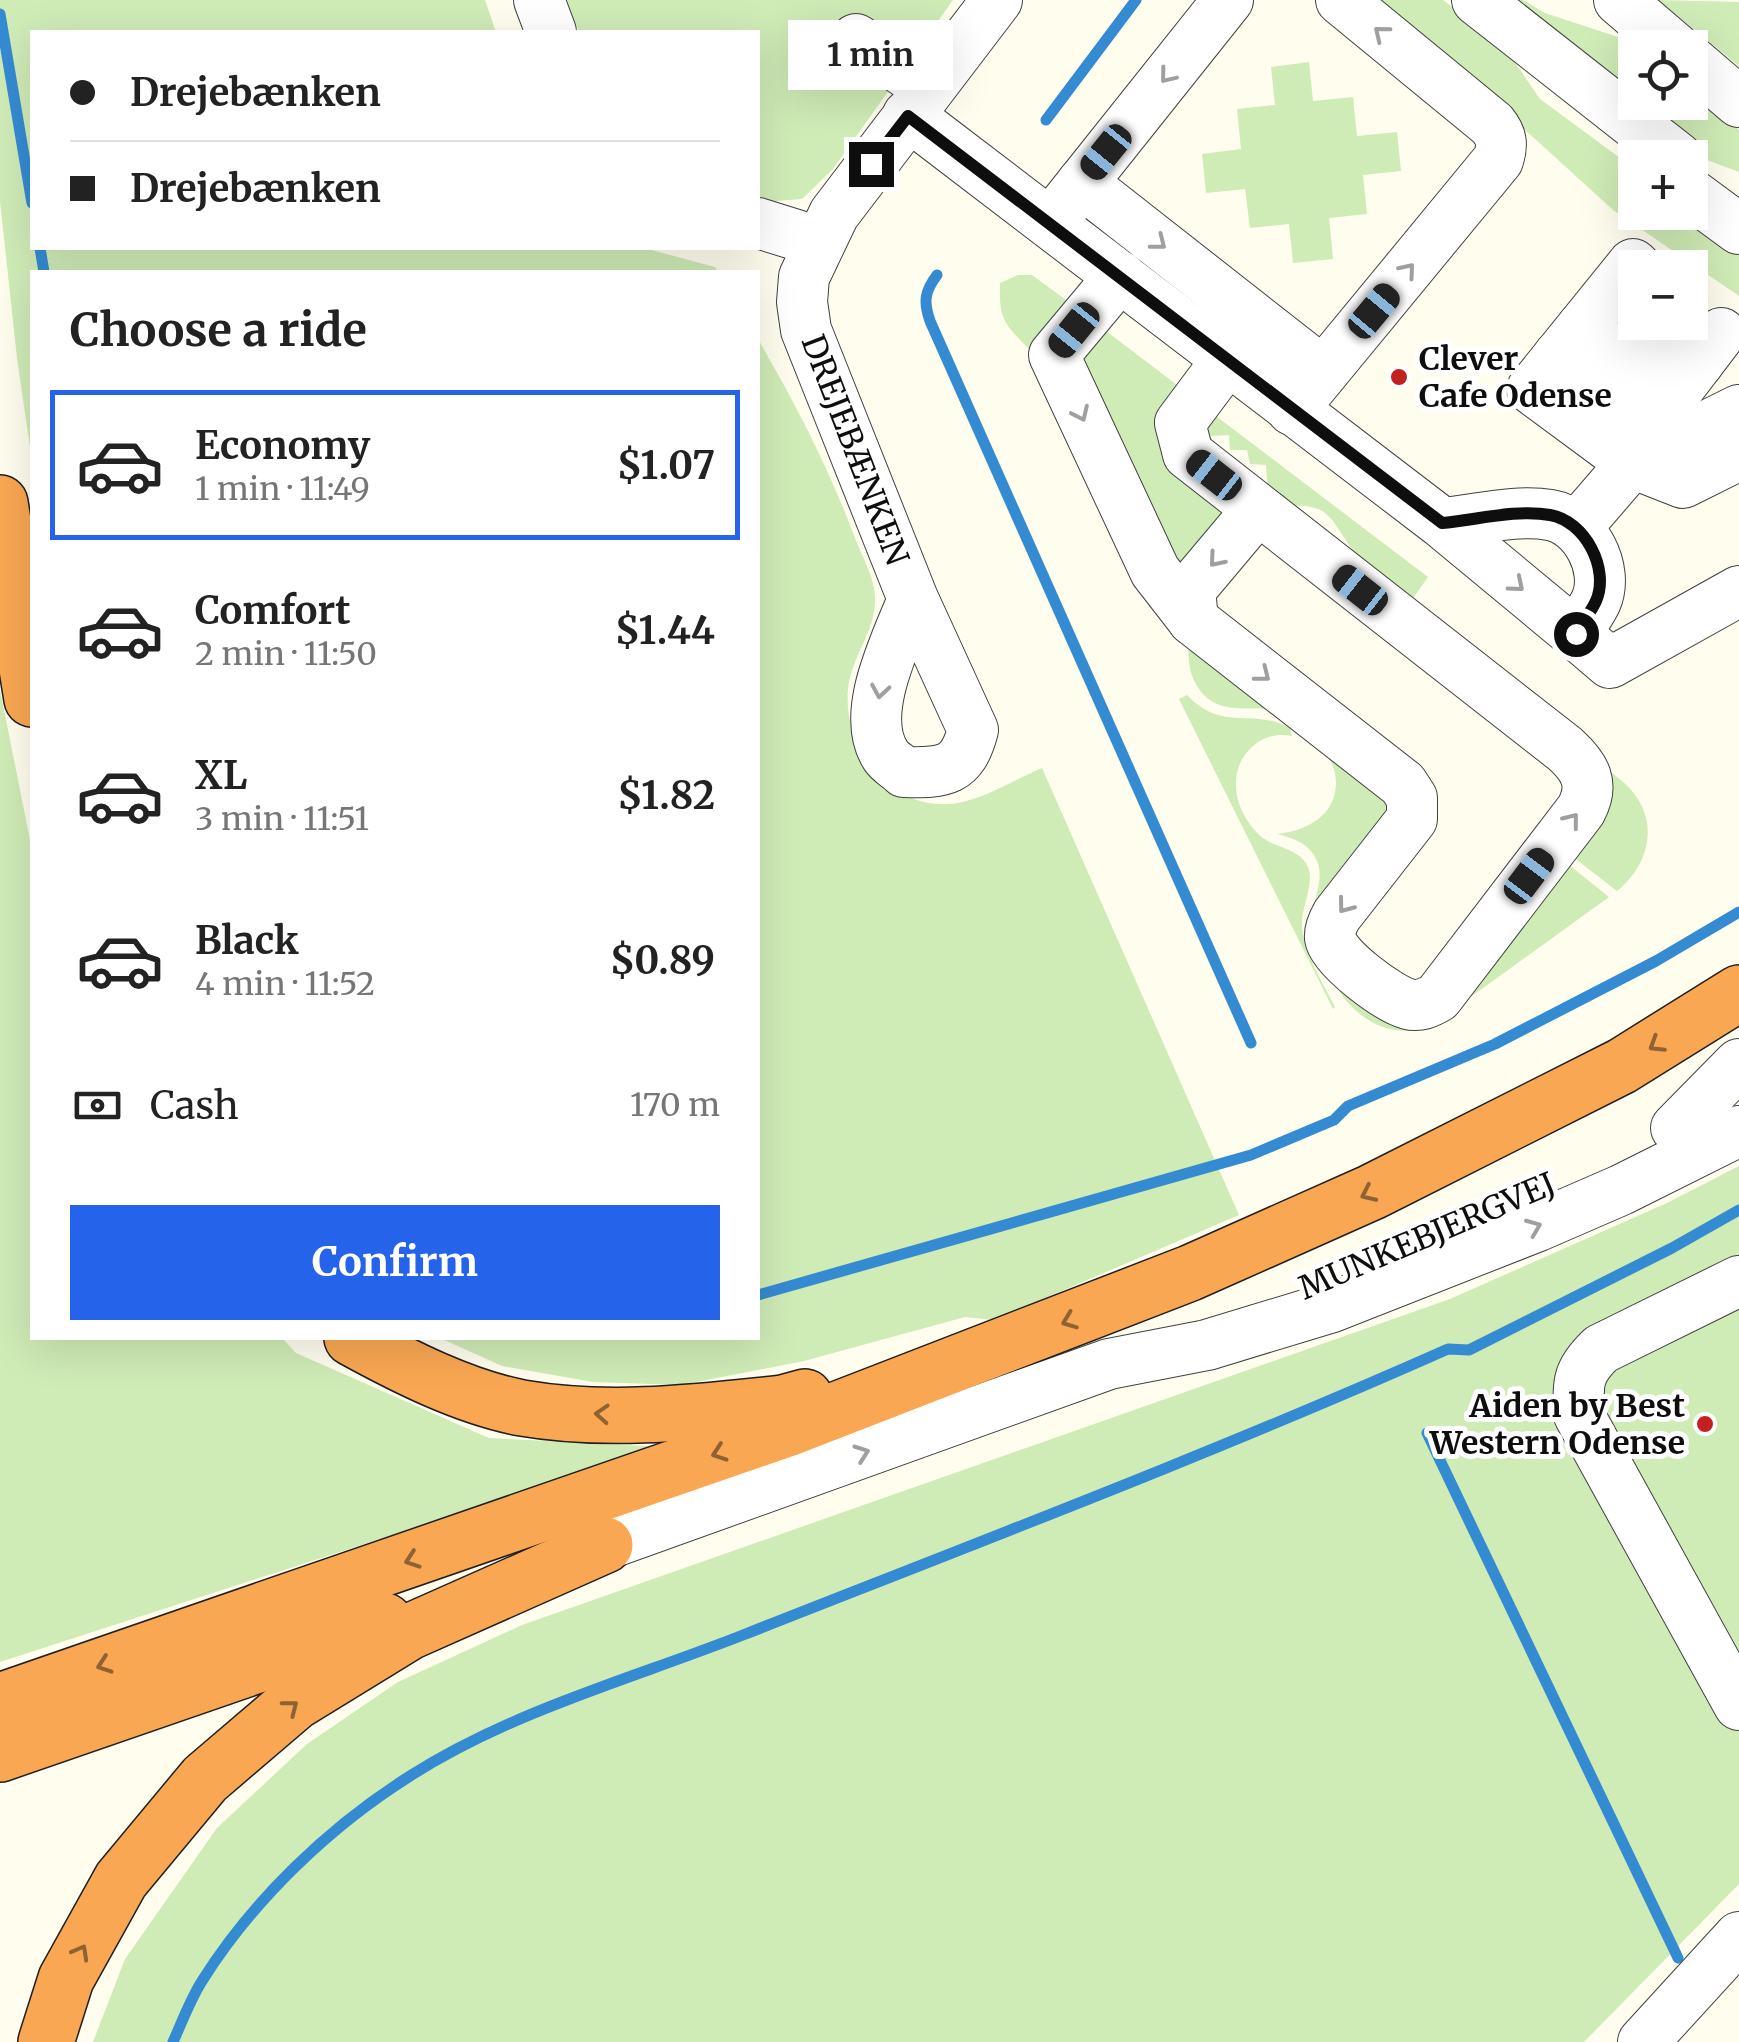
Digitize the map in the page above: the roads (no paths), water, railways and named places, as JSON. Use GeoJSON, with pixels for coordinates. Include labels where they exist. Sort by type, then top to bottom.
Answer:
{"type":"FeatureCollection","features":[{"type":"Feature","properties":{"kind":"highway"},"geometry":{"type":"LineString","coordinates":[[0,503],[30,687]]}},
{"type":"Feature","properties":{"kind":"highway"},"geometry":{"type":"LineString","coordinates":[[0,1754],[36,1706],[787,1430],[1190,1274],[1372,1192],[1622,1066],[1739,993]]}},
{"type":"Feature","properties":{"kind":"highway"},"geometry":{"type":"LineString","coordinates":[[356,1340],[418,1374],[521,1408],[645,1417],[783,1403],[1006,1345]]}},
{"type":"Feature","properties":{"kind":"highway"},"geometry":{"type":"LineString","coordinates":[[36,1706],[605,1546]]}},
{"type":"Feature","properties":{"kind":"highway"},"geometry":{"type":"LineString","coordinates":[[46,2042],[66,1979],[122,1880],[204,1779],[296,1702],[408,1632],[605,1546]]}},
{"type":"Feature","properties":{"kind":"street"},"geometry":{"type":"LineString","coordinates":[[539,0],[550,30]]}},
{"type":"Feature","properties":{"kind":"street","name":"DREJEBÆNKEN"},"geometry":{"type":"LineString","coordinates":[[913,599],[806,330],[802,290],[818,242],[834,214],[997,0]]}},
{"type":"Feature","properties":{"kind":"street"},"geometry":{"type":"LineString","coordinates":[[1052,222],[1228,0]]}},
{"type":"Feature","properties":{"kind":"street"},"geometry":{"type":"LineString","coordinates":[[1292,410],[1498,160],[1502,150],[1499,132],[1492,124],[1341,0]]}},
{"type":"Feature","properties":{"kind":"street"},"geometry":{"type":"LineString","coordinates":[[1477,0],[1655,140]]}},
{"type":"Feature","properties":{"kind":"street"},"geometry":{"type":"LineString","coordinates":[[1618,1],[1653,30]]}},
{"type":"Feature","properties":{"kind":"street"},"geometry":{"type":"LineString","coordinates":[[1524,37],[1544,73],[1568,102],[1618,140]]}},
{"type":"Feature","properties":{"kind":"street"},"geometry":{"type":"LineString","coordinates":[[856,39],[919,102],[1052,222],[1442,523],[1610,662],[1739,592]]}},
{"type":"Feature","properties":{"kind":"street"},"geometry":{"type":"LineString","coordinates":[[1708,75],[1739,102]]}},
{"type":"Feature","properties":{"kind":"street"},"geometry":{"type":"LineString","coordinates":[[1708,180],[1739,202]]}},
{"type":"Feature","properties":{"kind":"street"},"geometry":{"type":"LineString","coordinates":[[1082,182],[1323,372]]}},
{"type":"Feature","properties":{"kind":"street"},"geometry":{"type":"LineString","coordinates":[[1708,207],[1739,230]]}},
{"type":"Feature","properties":{"kind":"street"},"geometry":{"type":"LineString","coordinates":[[760,224],[818,242]]}},
{"type":"Feature","properties":{"kind":"street"},"geometry":{"type":"LineString","coordinates":[[1120,276],[1054,355],[1155,571],[1193,620],[1403,784],[1412,798],[1412,818],[1337,915],[1330,940],[1347,963],[1397,1000],[1411,1005],[1430,1002],[1438,997],[1581,810],[1589,795],[1588,780],[1581,763],[1565,748],[1188,454],[1182,444],[1180,423],[1227,360]]}},
{"type":"Feature","properties":{"kind":"street"},"geometry":{"type":"LineString","coordinates":[[1686,377],[1532,388],[1611,313],[1686,377],[1739,410]]}},
{"type":"Feature","properties":{"kind":"street"},"geometry":{"type":"LineString","coordinates":[[1682,483],[1686,377]]}},
{"type":"Feature","properties":{"kind":"street"},"geometry":{"type":"LineString","coordinates":[[1576,528],[1686,377]]}},
{"type":"Feature","properties":{"kind":"street"},"geometry":{"type":"LineString","coordinates":[[1682,483],[1739,455]]}},
{"type":"Feature","properties":{"kind":"street"},"geometry":{"type":"LineString","coordinates":[[1682,483],[1730,496],[1739,492]]}},
{"type":"Feature","properties":{"kind":"street"},"geometry":{"type":"LineString","coordinates":[[1442,523],[1553,515],[1576,528],[1593,549],[1599,576],[1598,598],[1576,634]]}},
{"type":"Feature","properties":{"kind":"street"},"geometry":{"type":"LineString","coordinates":[[1193,620],[1190,590],[1248,521],[1267,516]]}},
{"type":"Feature","properties":{"kind":"street"},"geometry":{"type":"LineString","coordinates":[[1676,1128],[1739,1064]]}},
{"type":"Feature","properties":{"kind":"street","name":"MUNKEBJERGVEJ"},"geometry":{"type":"LineString","coordinates":[[1109,1364],[1264,1305],[1676,1128],[1739,1095]]}},
{"type":"Feature","properties":{"kind":"street"},"geometry":{"type":"LineString","coordinates":[[605,1546],[1109,1364],[1207,1345],[1332,1307],[1538,1226],[1739,1131]]}},
{"type":"Feature","properties":{"kind":"street"},"geometry":{"type":"LineString","coordinates":[[1739,1281],[1602,1349],[1584,1366],[1578,1385],[1579,1415],[1739,1704]]}},
{"type":"Feature","properties":{"kind":"street"},"geometry":{"type":"LineString","coordinates":[[1643,2042],[1739,1936]]}},
{"type":"Feature","properties":{"kind":"waterway"},"geometry":{"type":"LineString","coordinates":[[1046,120],[1136,0]]}},
{"type":"Feature","properties":{"kind":"waterway"},"geometry":{"type":"LineString","coordinates":[[0,14],[30,191]]}},
{"type":"Feature","properties":{"kind":"waterway"},"geometry":{"type":"LineString","coordinates":[[40,250],[44,270]]}},
{"type":"Feature","properties":{"kind":"waterway"},"geometry":{"type":"LineString","coordinates":[[937,275],[926,296],[930,321],[1251,1043]]}},
{"type":"Feature","properties":{"kind":"waterway"},"geometry":{"type":"LineString","coordinates":[[760,1294],[1251,1155],[1334,1120],[1348,1106],[1495,1044],[1656,961],[1739,912]]}},
{"type":"Feature","properties":{"kind":"waterway"},"geometry":{"type":"LineString","coordinates":[[173,2042],[202,1981],[269,1894],[350,1818],[449,1753],[531,1714],[1097,1496],[1448,1349],[1469,1350],[1739,1210]]}},
{"type":"Feature","properties":{"kind":"waterway"},"geometry":{"type":"LineString","coordinates":[[1427,1433],[1678,1958]]}},
{"type":"Feature","properties":{"kind":"place","name":"Clever Cafe Odense"},"geometry":{"type":"Point","coordinates":[1399,377]}},
{"type":"Feature","properties":{"kind":"place","name":"Aiden by Best Western Odense"},"geometry":{"type":"Point","coordinates":[1705,1424]}}]}
